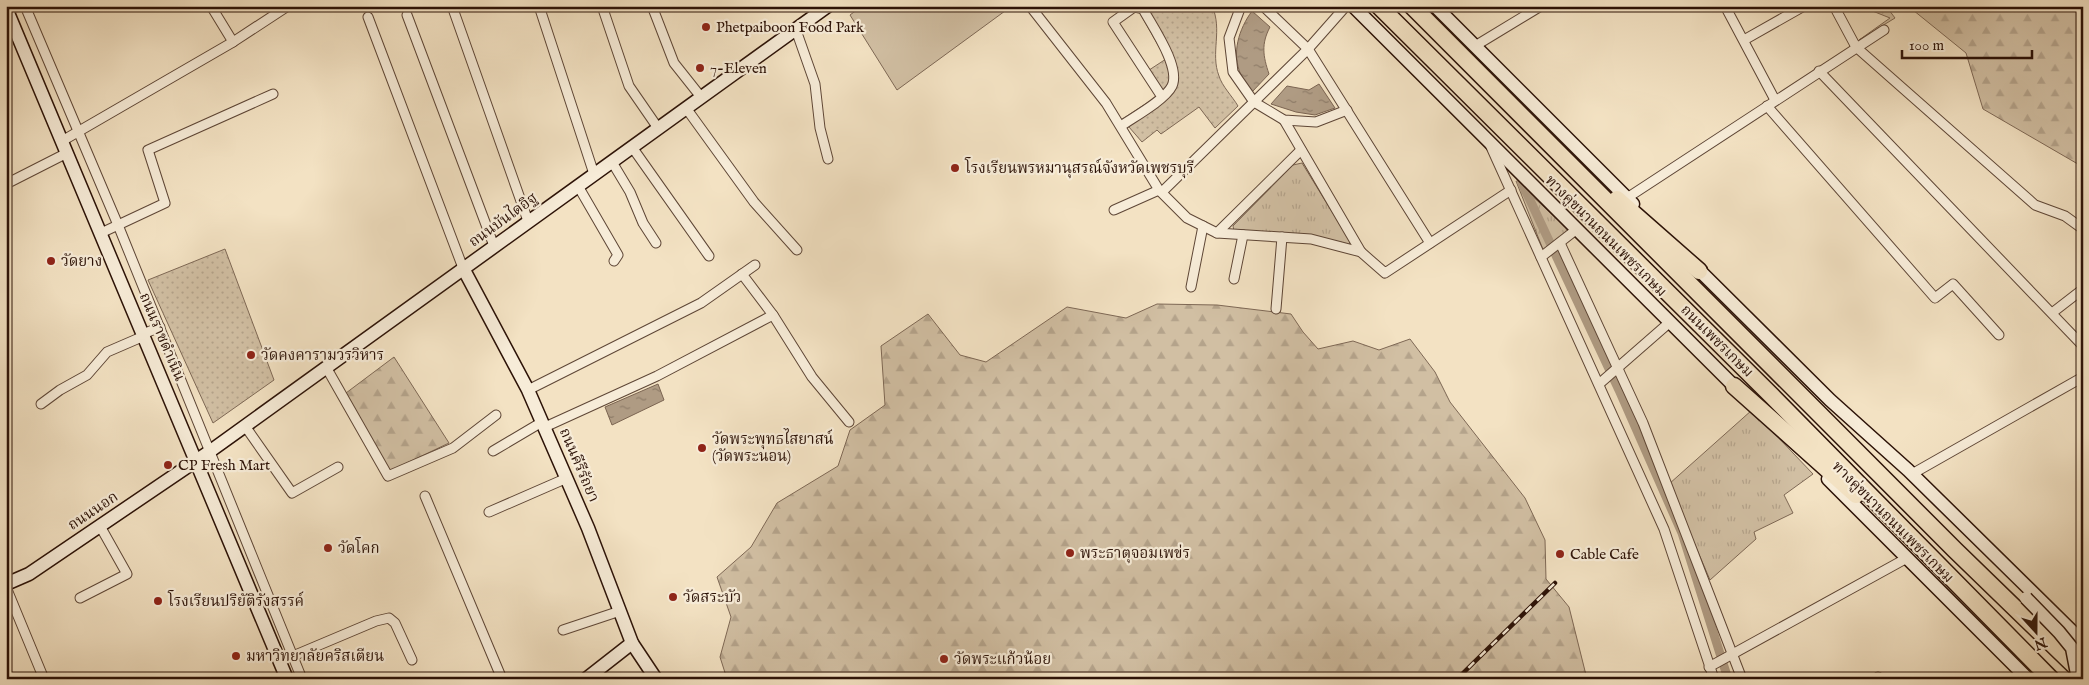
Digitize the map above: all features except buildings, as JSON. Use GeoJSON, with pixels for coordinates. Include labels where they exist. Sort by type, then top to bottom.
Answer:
{"type":"FeatureCollection","features":[{"type":"Feature","properties":{"kind":"highway","name":"ถนนเพชรเกษม"},"geometry":{"type":"LineString","coordinates":[[1379,6],[1772,396],[2051,679]]}},
{"type":"Feature","properties":{"kind":"highway","name":"ถนนเพชรเกษม"},"geometry":{"type":"LineString","coordinates":[[1412,6],[1955,550],[2083,673]]}},
{"type":"Feature","properties":{"kind":"highway"},"geometry":{"type":"LineString","coordinates":[[1499,95],[1699,270]]}},
{"type":"Feature","properties":{"kind":"highway"},"geometry":{"type":"LineString","coordinates":[[1734,386],[1979,605]]}},
{"type":"Feature","properties":{"kind":"main road","name":"ถนนบันไดอิฐ"},"geometry":{"type":"LineString","coordinates":[[196,460],[828,6]]}},
{"type":"Feature","properties":{"kind":"main road","name":"ทางคู่ขนานถนนเพชรเกษม"},"geometry":{"type":"LineString","coordinates":[[1353,6],[2028,679]]}},
{"type":"Feature","properties":{"kind":"main road","name":"ถนนราชดำเนิน"},"geometry":{"type":"LineString","coordinates":[[10,8],[62,141],[287,679]]}},
{"type":"Feature","properties":{"kind":"main road"},"geometry":{"type":"LineString","coordinates":[[1442,9],[1475,46],[1830,400],[2059,632],[2072,648],[2078,679]]}},
{"type":"Feature","properties":{"kind":"main road","name":"ถนนคีรีรัถยา"},"geometry":{"type":"LineString","coordinates":[[463,268],[544,424],[594,541],[632,643],[656,679]]}},
{"type":"Feature","properties":{"kind":"main road"},"geometry":{"type":"LineString","coordinates":[[1830,400],[1912,474],[2083,642]]}},
{"type":"Feature","properties":{"kind":"main road","name":"ถนนนอก"},"geometry":{"type":"LineString","coordinates":[[6,585],[29,574],[196,460]]}},
{"type":"Feature","properties":{"kind":"main road"},"geometry":{"type":"LineString","coordinates":[[586,679],[632,643]]}},
{"type":"Feature","properties":{"kind":"street"},"geometry":{"type":"LineString","coordinates":[[24,6],[79,131],[188,394],[209,452],[302,679]]}},
{"type":"Feature","properties":{"kind":"street"},"geometry":{"type":"LineString","coordinates":[[212,6],[233,42]]}},
{"type":"Feature","properties":{"kind":"street"},"geometry":{"type":"LineString","coordinates":[[62,141],[233,42],[288,6]]}},
{"type":"Feature","properties":{"kind":"street"},"geometry":{"type":"LineString","coordinates":[[452,6],[528,221]]}},
{"type":"Feature","properties":{"kind":"street"},"geometry":{"type":"LineString","coordinates":[[539,6],[594,174]]}},
{"type":"Feature","properties":{"kind":"street"},"geometry":{"type":"LineString","coordinates":[[602,6],[629,86],[658,128]]}},
{"type":"Feature","properties":{"kind":"street"},"geometry":{"type":"LineString","coordinates":[[652,6],[674,63],[701,98]]}},
{"type":"Feature","properties":{"kind":"street"},"geometry":{"type":"LineString","coordinates":[[1030,6],[1106,104],[1160,191],[1187,218],[1217,233],[1310,239],[1361,252]]}},
{"type":"Feature","properties":{"kind":"street"},"geometry":{"type":"LineString","coordinates":[[1242,6],[1229,38],[1233,72],[1254,102],[1284,120],[1316,122],[1347,110]]}},
{"type":"Feature","properties":{"kind":"street"},"geometry":{"type":"LineString","coordinates":[[1263,6],[1308,49],[1430,243]]}},
{"type":"Feature","properties":{"kind":"street"},"geometry":{"type":"LineString","coordinates":[[1114,210],[1160,191],[1308,49],[1346,6]]}},
{"type":"Feature","properties":{"kind":"street"},"geometry":{"type":"LineString","coordinates":[[1475,46],[1541,6]]}},
{"type":"Feature","properties":{"kind":"street"},"geometry":{"type":"LineString","coordinates":[[1725,6],[1775,100]]}},
{"type":"Feature","properties":{"kind":"street"},"geometry":{"type":"LineString","coordinates":[[1744,40],[1804,6]]}},
{"type":"Feature","properties":{"kind":"street"},"geometry":{"type":"LineString","coordinates":[[1834,6],[1856,47],[2035,204],[2065,216],[2083,229]]}},
{"type":"Feature","properties":{"kind":"street"},"geometry":{"type":"LineString","coordinates":[[1121,126],[1162,97],[1172,87],[1174,76],[1171,62],[1142,9],[1134,7],[1113,22],[1162,97]]}},
{"type":"Feature","properties":{"kind":"street"},"geometry":{"type":"LineString","coordinates":[[407,15],[494,246]]}},
{"type":"Feature","properties":{"kind":"street"},"geometry":{"type":"LineString","coordinates":[[368,17],[463,268]]}},
{"type":"Feature","properties":{"kind":"street"},"geometry":{"type":"LineString","coordinates":[[796,30],[815,84],[820,128],[828,159]]}},
{"type":"Feature","properties":{"kind":"street"},"geometry":{"type":"LineString","coordinates":[[1627,198],[1884,30]]}},
{"type":"Feature","properties":{"kind":"street"},"geometry":{"type":"LineString","coordinates":[[1819,71],[2083,346]]}},
{"type":"Feature","properties":{"kind":"street"},"geometry":{"type":"LineString","coordinates":[[100,233],[165,203],[148,150],[273,94]]}},
{"type":"Feature","properties":{"kind":"street"},"geometry":{"type":"LineString","coordinates":[[1767,106],[1935,298],[1953,284],[1999,335]]}},
{"type":"Feature","properties":{"kind":"street"},"geometry":{"type":"LineString","coordinates":[[686,108],[754,202],[797,250]]}},
{"type":"Feature","properties":{"kind":"street"},"geometry":{"type":"LineString","coordinates":[[1284,120],[1361,252],[1385,273],[1511,190]]}},
{"type":"Feature","properties":{"kind":"street"},"geometry":{"type":"LineString","coordinates":[[1488,141],[1543,256],[1664,528],[1712,666],[1714,679]]}},
{"type":"Feature","properties":{"kind":"street"},"geometry":{"type":"LineString","coordinates":[[632,147],[709,256]]}},
{"type":"Feature","properties":{"kind":"street"},"geometry":{"type":"LineString","coordinates":[[1217,233],[1301,150]]}},
{"type":"Feature","properties":{"kind":"street"},"geometry":{"type":"LineString","coordinates":[[6,184],[67,153]]}},
{"type":"Feature","properties":{"kind":"street"},"geometry":{"type":"LineString","coordinates":[[612,162],[634,198],[643,223],[656,244]]}},
{"type":"Feature","properties":{"kind":"street"},"geometry":{"type":"LineString","coordinates":[[578,186],[618,255],[614,261]]}},
{"type":"Feature","properties":{"kind":"street"},"geometry":{"type":"LineString","coordinates":[[1191,287],[1204,226]]}},
{"type":"Feature","properties":{"kind":"street"},"geometry":{"type":"LineString","coordinates":[[1543,256],[1577,229]]}},
{"type":"Feature","properties":{"kind":"street"},"geometry":{"type":"LineString","coordinates":[[1234,279],[1243,235]]}},
{"type":"Feature","properties":{"kind":"street"},"geometry":{"type":"LineString","coordinates":[[1276,310],[1282,237]]}},
{"type":"Feature","properties":{"kind":"street"},"geometry":{"type":"LineString","coordinates":[[1558,244],[1642,423],[1730,655],[1742,679]]}},
{"type":"Feature","properties":{"kind":"street"},"geometry":{"type":"LineString","coordinates":[[528,390],[701,303],[755,265]]}},
{"type":"Feature","properties":{"kind":"street"},"geometry":{"type":"LineString","coordinates":[[742,274],[773,316],[812,377],[849,422]]}},
{"type":"Feature","properties":{"kind":"street"},"geometry":{"type":"LineString","coordinates":[[2052,313],[2083,289]]}},
{"type":"Feature","properties":{"kind":"street"},"geometry":{"type":"LineString","coordinates":[[493,451],[544,424],[656,376],[773,316]]}},
{"type":"Feature","properties":{"kind":"street"},"geometry":{"type":"LineString","coordinates":[[1599,384],[1670,322]]}},
{"type":"Feature","properties":{"kind":"street"},"geometry":{"type":"LineString","coordinates":[[41,404],[60,390],[87,375],[107,352],[160,327]]}},
{"type":"Feature","properties":{"kind":"street"},"geometry":{"type":"LineString","coordinates":[[326,367],[388,476],[453,448],[496,415]]}},
{"type":"Feature","properties":{"kind":"street"},"geometry":{"type":"LineString","coordinates":[[1912,474],[2083,378]]}},
{"type":"Feature","properties":{"kind":"street"},"geometry":{"type":"LineString","coordinates":[[245,426],[292,493],[338,467]]}},
{"type":"Feature","properties":{"kind":"street"},"geometry":{"type":"LineString","coordinates":[[489,512],[567,478]]}},
{"type":"Feature","properties":{"kind":"street"},"geometry":{"type":"LineString","coordinates":[[425,496],[501,678]]}},
{"type":"Feature","properties":{"kind":"street"},"geometry":{"type":"LineString","coordinates":[[80,598],[127,574],[100,526]]}},
{"type":"Feature","properties":{"kind":"street"},"geometry":{"type":"LineString","coordinates":[[1712,666],[1907,558]]}},
{"type":"Feature","properties":{"kind":"street"},"geometry":{"type":"LineString","coordinates":[[6,585],[44,679]]}},
{"type":"Feature","properties":{"kind":"street"},"geometry":{"type":"LineString","coordinates":[[563,630],[620,610]]}},
{"type":"Feature","properties":{"kind":"street"},"geometry":{"type":"LineString","coordinates":[[293,656],[386,618],[395,623],[412,660]]}},
{"type":"Feature","properties":{"kind":"green space"},"geometry":{"type":"Polygon","coordinates":[[[862,6],[1003,6],[1005,11],[897,90],[850,15],[862,6]]]}},
{"type":"Feature","properties":{"kind":"green space"},"geometry":{"type":"Polygon","coordinates":[[[1140,6],[1212,6],[1217,33],[1216,59],[1219,76],[1222,84],[1238,106],[1215,128],[1199,107],[1161,134],[1157,130],[1142,142],[1122,119],[1158,96],[1143,74],[1166,59],[1137,8],[1140,6]]]}},
{"type":"Feature","properties":{"kind":"green space"},"geometry":{"type":"Polygon","coordinates":[[[1860,6],[1886,6],[1895,18],[1859,40],[1890,18],[1860,6]]]}},
{"type":"Feature","properties":{"kind":"green space"},"geometry":{"type":"Polygon","coordinates":[[[1908,6],[2083,6],[2083,167],[1983,109],[1966,53],[1908,6]]]}},
{"type":"Feature","properties":{"kind":"green space"},"geometry":{"type":"Polygon","coordinates":[[[1302,163],[1350,241],[1349,245],[1234,231],[1233,226],[1293,165],[1302,163]]]}},
{"type":"Feature","properties":{"kind":"green space"},"geometry":{"type":"Polygon","coordinates":[[[1516,181],[1571,232],[1544,252],[1516,181]]]}},
{"type":"Feature","properties":{"kind":"green space"},"geometry":{"type":"Polygon","coordinates":[[[225,249],[274,380],[213,423],[148,280],[225,249]]]}},
{"type":"Feature","properties":{"kind":"green space"},"geometry":{"type":"Polygon","coordinates":[[[1157,304],[1217,305],[1291,314],[1318,349],[1353,341],[1379,350],[1410,339],[1435,372],[1450,402],[1525,498],[1545,540],[1546,579],[1569,607],[1587,679],[727,679],[720,657],[731,617],[717,577],[751,547],[777,503],[838,466],[850,430],[885,405],[881,346],[928,314],[960,355],[986,362],[1067,307],[1126,318],[1157,304]]]}},
{"type":"Feature","properties":{"kind":"green space"},"geometry":{"type":"Polygon","coordinates":[[[394,357],[449,443],[390,471],[346,393],[394,357]]]}},
{"type":"Feature","properties":{"kind":"green space"},"geometry":{"type":"Polygon","coordinates":[[[1752,410],[1813,474],[1784,495],[1793,513],[1754,532],[1756,539],[1710,580],[1669,484],[1752,410]]]}},
{"type":"Feature","properties":{"kind":"water"},"geometry":{"type":"Polygon","coordinates":[[[1252,11],[1270,27],[1264,45],[1265,61],[1269,74],[1252,92],[1238,67],[1237,50],[1240,33],[1252,11]]]}},
{"type":"Feature","properties":{"kind":"water"},"geometry":{"type":"Polygon","coordinates":[[[1319,84],[1335,108],[1315,115],[1296,112],[1271,104],[1287,86],[1309,90],[1319,84]]]}},
{"type":"Feature","properties":{"kind":"water"},"geometry":{"type":"Polygon","coordinates":[[[658,384],[664,400],[612,425],[605,407],[658,384]]]}},
{"type":"Feature","properties":{"kind":"waterway"},"geometry":{"type":"LineString","coordinates":[[1521,181],[1619,390],[1682,533],[1728,679]]}},
{"type":"Feature","properties":{"kind":"railway"},"geometry":{"type":"LineString","coordinates":[[1457,679],[1555,583]]}},
{"type":"Feature","properties":{"kind":"place","name":"Phetpaiboon Food Park"},"geometry":{"type":"Point","coordinates":[706,27]}},
{"type":"Feature","properties":{"kind":"place","name":"7-Eleven"},"geometry":{"type":"Point","coordinates":[700,68]}},
{"type":"Feature","properties":{"kind":"place","name":"โรงเรียนพรหมานุสรณ์จังหวัดเพชรบุรี"},"geometry":{"type":"Point","coordinates":[955,168]}},
{"type":"Feature","properties":{"kind":"place","name":"วัดยาง"},"geometry":{"type":"Point","coordinates":[51,261]}},
{"type":"Feature","properties":{"kind":"place","name":"วัดคงคารามวรวิหาร"},"geometry":{"type":"Point","coordinates":[251,355]}},
{"type":"Feature","properties":{"kind":"place","name":"วัดพระพุทธไสยาสน์ (วัดพระนอน)"},"geometry":{"type":"Point","coordinates":[702,448]}},
{"type":"Feature","properties":{"kind":"place","name":"CP Fresh Mart"},"geometry":{"type":"Point","coordinates":[168,465]}},
{"type":"Feature","properties":{"kind":"place","name":"วัดโคก"},"geometry":{"type":"Point","coordinates":[328,548]}},
{"type":"Feature","properties":{"kind":"place","name":"พระธาตุจอมเพข่ร"},"geometry":{"type":"Point","coordinates":[1070,553]}},
{"type":"Feature","properties":{"kind":"place","name":"Cable Cafe"},"geometry":{"type":"Point","coordinates":[1560,554]}},
{"type":"Feature","properties":{"kind":"place","name":"วัดสระบัว"},"geometry":{"type":"Point","coordinates":[673,597]}},
{"type":"Feature","properties":{"kind":"place","name":"โรงเรียนปริยัติรังสรรค์"},"geometry":{"type":"Point","coordinates":[158,601]}},
{"type":"Feature","properties":{"kind":"place","name":"มหาวิทยาลัยคริสเตียน"},"geometry":{"type":"Point","coordinates":[236,656]}},
{"type":"Feature","properties":{"kind":"place","name":"วัดพระแก้วน้อย"},"geometry":{"type":"Point","coordinates":[944,659]}}]}
